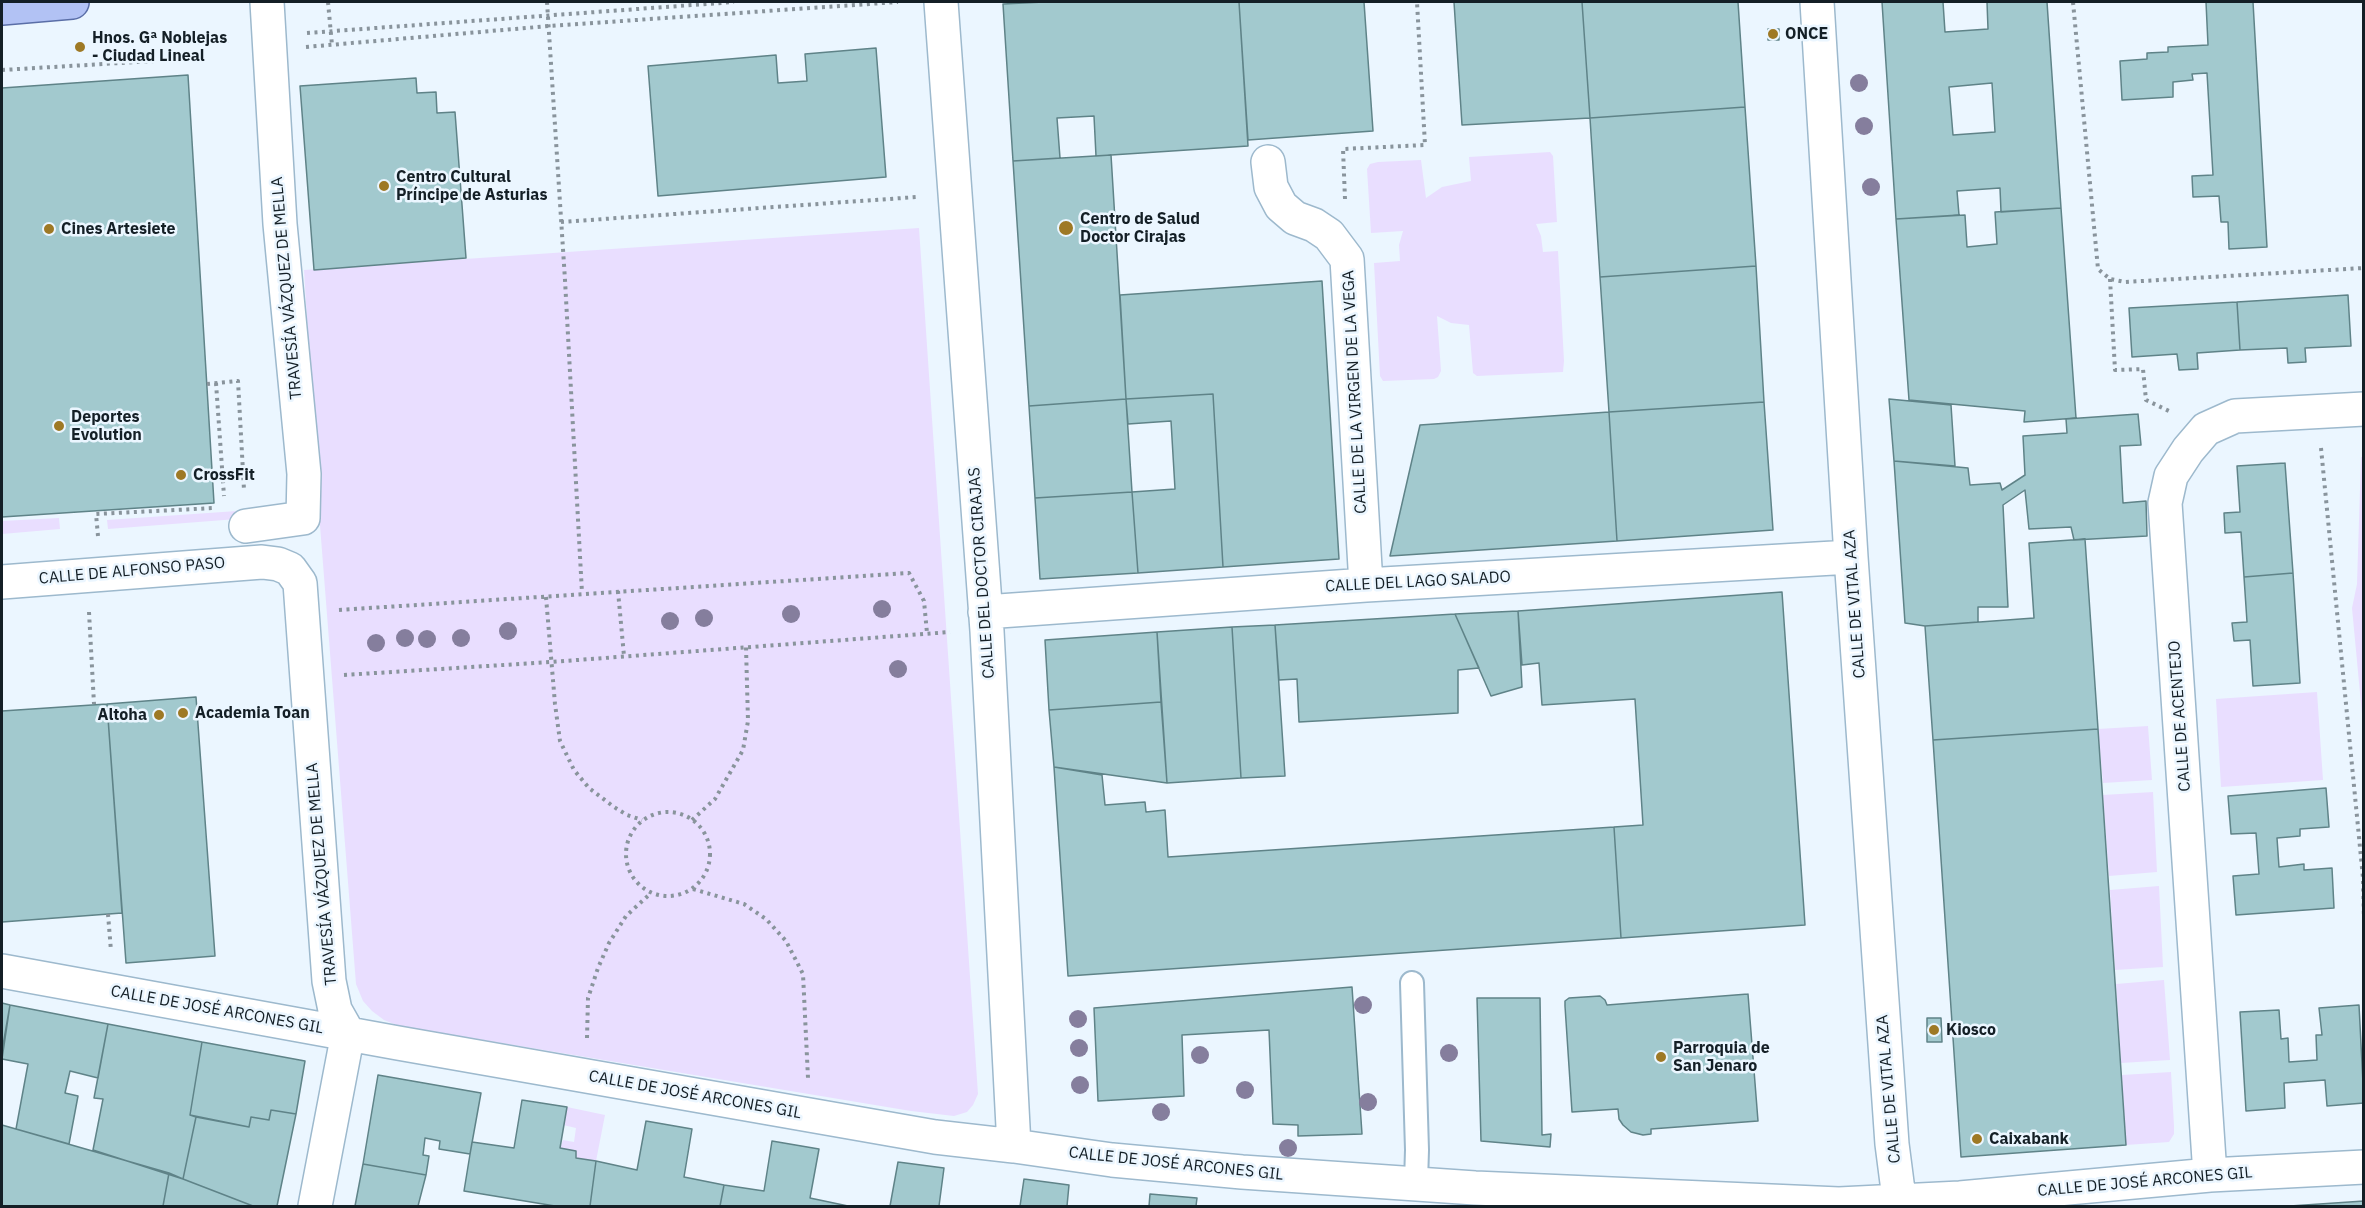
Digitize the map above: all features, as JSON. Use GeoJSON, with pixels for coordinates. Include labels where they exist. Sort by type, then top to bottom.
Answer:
{"type":"FeatureCollection","features":[{"type":"Feature","properties":{"kind":"main road"},"geometry":{"type":"LineString","coordinates":[[2,8],[72,2]]}},
{"type":"Feature","properties":{"kind":"street","name":"TRAVESÍA VÁZQUEZ DE MELLA"},"geometry":{"type":"LineString","coordinates":[[246,526],[303,518],[304,474],[280,224],[267,2]]}},
{"type":"Feature","properties":{"kind":"street","name":"CALLE DEL DOCTOR CIRAJAS"},"geometry":{"type":"LineString","coordinates":[[941,2],[986,622],[1014,1146]]}},
{"type":"Feature","properties":{"kind":"street","name":"CALLE DE VITAL AZA"},"geometry":{"type":"LineString","coordinates":[[1816,2],[1851,557],[1892,1144],[1900,1204]]}},
{"type":"Feature","properties":{"kind":"street","name":"CALLE DE LA VIRGEN DE LA VEGA"},"geometry":{"type":"LineString","coordinates":[[1268,162],[1271,187],[1281,206],[1295,218],[1314,225],[1329,235],[1347,259],[1366,585]]}},
{"type":"Feature","properties":{"kind":"street","name":"CALLE DE ACENTEJO"},"geometry":{"type":"LineString","coordinates":[[2210,1175],[2165,503],[2171,476],[2188,450],[2206,429],[2235,416],[2364,409]]}},
{"type":"Feature","properties":{"kind":"street","name":"CALLE DEL LAGO SALADO"},"geometry":{"type":"LineString","coordinates":[[986,622],[1366,585],[1851,557]]}},
{"type":"Feature","properties":{"kind":"street","name":"TRAVESÍA VÁZQUEZ DE MELLA"},"geometry":{"type":"LineString","coordinates":[[262,562],[278,564],[290,569],[300,583],[329,981],[335,1010],[348,1033]]}},
{"type":"Feature","properties":{"kind":"street","name":"CALLE DE ALFONSO PASO"},"geometry":{"type":"LineString","coordinates":[[2,582],[262,562]]}},
{"type":"Feature","properties":{"kind":"street","name":"CALLE DE JOSÉ ARCONES GIL"},"geometry":{"type":"LineString","coordinates":[[2,971],[935,1137],[1112,1160],[1218,1170],[1416,1182],[1475,1188],[1827,1204],[1900,1204],[2210,1175],[2364,1167]]}},
{"type":"Feature","properties":{"kind":"street"},"geometry":{"type":"LineString","coordinates":[[315,1206],[348,1033]]}},
{"type":"Feature","properties":{"kind":"lane"},"geometry":{"type":"LineString","coordinates":[[1412,983],[1416,1182]]}},
{"type":"Feature","properties":{"kind":"path"},"geometry":{"type":"LineString","coordinates":[[328,2],[332,45]]}},
{"type":"Feature","properties":{"kind":"path"},"geometry":{"type":"LineString","coordinates":[[547,2],[582,593]]}},
{"type":"Feature","properties":{"kind":"path"},"geometry":{"type":"LineString","coordinates":[[270,43],[330,32],[734,2]]}},
{"type":"Feature","properties":{"kind":"path"},"geometry":{"type":"LineString","coordinates":[[196,43],[332,45],[824,3],[898,2]]}},
{"type":"Feature","properties":{"kind":"path"},"geometry":{"type":"LineString","coordinates":[[1347,259],[1343,149],[1425,145],[1418,2]]}},
{"type":"Feature","properties":{"kind":"path"},"geometry":{"type":"LineString","coordinates":[[2073,2],[2098,269],[2110,279],[2125,282],[2364,268]]}},
{"type":"Feature","properties":{"kind":"path"},"geometry":{"type":"LineString","coordinates":[[2,70],[188,59]]}},
{"type":"Feature","properties":{"kind":"path"},"geometry":{"type":"LineString","coordinates":[[561,222],[955,195]]}},
{"type":"Feature","properties":{"kind":"path"},"geometry":{"type":"LineString","coordinates":[[2110,279],[2115,370],[2143,369],[2146,400]]}},
{"type":"Feature","properties":{"kind":"path"},"geometry":{"type":"LineString","coordinates":[[207,384],[238,381],[246,526]]}},
{"type":"Feature","properties":{"kind":"path"},"geometry":{"type":"LineString","coordinates":[[104,514],[225,507],[216,383]]}},
{"type":"Feature","properties":{"kind":"path"},"geometry":{"type":"LineString","coordinates":[[2317,412],[2364,919]]}},
{"type":"Feature","properties":{"kind":"path"},"geometry":{"type":"LineString","coordinates":[[339,621],[338,610],[909,573],[924,601],[927,633]]}},
{"type":"Feature","properties":{"kind":"path"},"geometry":{"type":"LineString","coordinates":[[87,575],[94,704]]}},
{"type":"Feature","properties":{"kind":"path"},"geometry":{"type":"LineString","coordinates":[[618,591],[624,656]]}},
{"type":"Feature","properties":{"kind":"path"},"geometry":{"type":"LineString","coordinates":[[546,597],[560,741],[574,770],[589,788],[627,815],[642,820]]}},
{"type":"Feature","properties":{"kind":"path"},"geometry":{"type":"LineString","coordinates":[[307,677],[552,663],[927,633],[986,622]]}},
{"type":"Feature","properties":{"kind":"path"},"geometry":{"type":"LineString","coordinates":[[692,820],[715,799],[743,750],[748,721],[746,646]]}},
{"type":"Feature","properties":{"kind":"path"},"geometry":{"type":"LineString","coordinates":[[345,664],[346,675]]}},
{"type":"Feature","properties":{"kind":"path"},"geometry":{"type":"LineString","coordinates":[[668,812],[681,814],[692,820],[702,829],[708,841],[710,854],[708,867],[702,879],[693,889],[679,895],[665,897],[640,887],[632,877],[625,853],[634,829],[642,820],[654,814],[668,812]]}},
{"type":"Feature","properties":{"kind":"path"},"geometry":{"type":"LineString","coordinates":[[693,889],[744,904],[766,919],[786,941],[803,974],[808,1115]]}},
{"type":"Feature","properties":{"kind":"path"},"geometry":{"type":"LineString","coordinates":[[583,1075],[589,1026],[588,998],[598,968],[609,943],[626,916],[651,893]]}},
{"type":"Feature","properties":{"kind":"shaded area"},"geometry":{"type":"Polygon","coordinates":[[[1550,152],[1553,156],[1557,222],[1536,224],[1541,236],[1543,252],[1558,251],[1563,372],[1477,376],[1473,373],[1469,325],[1451,323],[1437,316],[1441,371],[1438,377],[1383,381],[1380,376],[1374,263],[1400,261],[1399,245],[1403,231],[1371,233],[1367,169],[1370,164],[1421,160],[1426,198],[1442,187],[1471,181],[1469,157],[1550,152]]]}},
{"type":"Feature","properties":{"kind":"shaded area"},"geometry":{"type":"Polygon","coordinates":[[[919,228],[978,1094],[973,1105],[967,1112],[954,1116],[911,1111],[399,1026],[384,1020],[363,1001],[356,984],[318,500],[304,270],[919,228]]]}},
{"type":"Feature","properties":{"kind":"shaded area"},"geometry":{"type":"Polygon","coordinates":[[[2361,457],[2364,457],[2363,725],[2352,608],[2357,584],[2361,457]]]}},
{"type":"Feature","properties":{"kind":"shaded area"},"geometry":{"type":"Polygon","coordinates":[[[237,511],[237,519],[108,529],[107,520],[237,511]]]}},
{"type":"Feature","properties":{"kind":"shaded area"},"geometry":{"type":"Polygon","coordinates":[[[59,518],[60,529],[2,534],[2,521],[59,518]]]}},
{"type":"Feature","properties":{"kind":"shaded area"},"geometry":{"type":"Polygon","coordinates":[[[2317,692],[2323,780],[2221,787],[2216,699],[2317,692]]]}},
{"type":"Feature","properties":{"kind":"shaded area"},"geometry":{"type":"Polygon","coordinates":[[[2148,726],[2152,780],[2103,783],[2098,729],[2148,726]]]}},
{"type":"Feature","properties":{"kind":"shaded area"},"geometry":{"type":"Polygon","coordinates":[[[2153,792],[2157,872],[2109,876],[2103,795],[2153,792]]]}},
{"type":"Feature","properties":{"kind":"shaded area"},"geometry":{"type":"Polygon","coordinates":[[[2159,886],[2163,967],[2115,970],[2110,890],[2159,886]]]}},
{"type":"Feature","properties":{"kind":"shaded area"},"geometry":{"type":"Polygon","coordinates":[[[2164,980],[2170,1060],[2121,1063],[2116,984],[2164,980]]]}},
{"type":"Feature","properties":{"kind":"shaded area"},"geometry":{"type":"Polygon","coordinates":[[[2171,1072],[2174,1134],[2169,1142],[2126,1145],[2122,1075],[2171,1072]]]}},
{"type":"Feature","properties":{"kind":"shaded area"},"geometry":{"type":"Polygon","coordinates":[[[567,1107],[605,1115],[596,1161],[576,1158],[576,1151],[560,1148],[563,1140],[574,1142],[576,1128],[563,1125],[567,1107]]]}},
{"type":"Feature","properties":{"kind":"building"},"geometry":{"type":"Polygon","coordinates":[[[1239,2],[1248,146],[1096,156],[1094,116],[1057,118],[1060,158],[1013,161],[1003,4],[1239,2]]]}},
{"type":"Feature","properties":{"kind":"building"},"geometry":{"type":"Polygon","coordinates":[[[1239,2],[1364,2],[1373,131],[1248,140],[1239,2]]]}},
{"type":"Feature","properties":{"kind":"building"},"geometry":{"type":"Polygon","coordinates":[[[1454,2],[1582,2],[1590,118],[1462,125],[1454,2]]]}},
{"type":"Feature","properties":{"kind":"building"},"geometry":{"type":"Polygon","coordinates":[[[1582,2],[1738,2],[1745,107],[1590,118],[1582,2]]]}},
{"type":"Feature","properties":{"kind":"building"},"geometry":{"type":"Polygon","coordinates":[[[1882,2],[1943,2],[1945,32],[1988,29],[1987,2],[2047,2],[2061,208],[2001,212],[2000,188],[1957,191],[1959,215],[1896,219],[1882,2]],[[1992,83],[1949,87],[1953,135],[1995,132],[1992,83]]]}},
{"type":"Feature","properties":{"kind":"building"},"geometry":{"type":"Polygon","coordinates":[[[2206,2],[2253,2],[2267,247],[2229,249],[2228,222],[2221,222],[2219,196],[2193,197],[2192,176],[2213,175],[2207,73],[2192,74],[2193,80],[2173,82],[2173,97],[2122,100],[2120,61],[2147,59],[2147,53],[2168,52],[2168,47],[2208,45],[2206,2]]]}},
{"type":"Feature","properties":{"kind":"building","name":"ONCE"},"geometry":{"type":"Polygon","coordinates":[[[1768,29],[1779,29],[1779,40],[1768,40],[1768,29]]]}},
{"type":"Feature","properties":{"kind":"building"},"geometry":{"type":"Polygon","coordinates":[[[876,48],[886,177],[658,196],[648,66],[776,55],[778,83],[807,81],[805,54],[876,48]]]}},
{"type":"Feature","properties":{"kind":"building"},"geometry":{"type":"Polygon","coordinates":[[[188,75],[214,503],[2,517],[2,88],[188,75]]]}},
{"type":"Feature","properties":{"kind":"building","name":"Centro Cultural Príncipe de Asturias"},"geometry":{"type":"Polygon","coordinates":[[[416,78],[417,93],[436,92],[437,113],[455,112],[466,258],[314,270],[300,86],[416,78]]]}},
{"type":"Feature","properties":{"kind":"building"},"geometry":{"type":"Polygon","coordinates":[[[1745,107],[1756,266],[1600,277],[1590,118],[1745,107]]]}},
{"type":"Feature","properties":{"kind":"building","name":"Centro de Salud Doctor Cirajas"},"geometry":{"type":"Polygon","coordinates":[[[1111,155],[1126,399],[1029,406],[1013,161],[1111,155]]]}},
{"type":"Feature","properties":{"kind":"building"},"geometry":{"type":"Polygon","coordinates":[[[2061,208],[2076,418],[2024,422],[2025,411],[1909,400],[1896,219],[1965,215],[1967,247],[1997,244],[1995,212],[2061,208]]]}},
{"type":"Feature","properties":{"kind":"building"},"geometry":{"type":"Polygon","coordinates":[[[1756,266],[1764,402],[1609,412],[1600,277],[1756,266]]]}},
{"type":"Feature","properties":{"kind":"building"},"geometry":{"type":"Polygon","coordinates":[[[1322,281],[1339,559],[1223,567],[1213,394],[1126,399],[1120,295],[1322,281]]]}},
{"type":"Feature","properties":{"kind":"building"},"geometry":{"type":"Polygon","coordinates":[[[2348,295],[2351,346],[2305,348],[2306,362],[2288,363],[2287,348],[2240,350],[2237,302],[2348,295]]]}},
{"type":"Feature","properties":{"kind":"building"},"geometry":{"type":"Polygon","coordinates":[[[2237,302],[2240,350],[2197,353],[2198,369],[2179,370],[2177,354],[2132,357],[2129,308],[2237,302]]]}},
{"type":"Feature","properties":{"kind":"building"},"geometry":{"type":"Polygon","coordinates":[[[1213,394],[1223,567],[1138,573],[1132,492],[1175,489],[1171,421],[1128,424],[1126,399],[1213,394]]]}},
{"type":"Feature","properties":{"kind":"building"},"geometry":{"type":"Polygon","coordinates":[[[1126,399],[1132,492],[1035,498],[1029,406],[1126,399]]]}},
{"type":"Feature","properties":{"kind":"building"},"geometry":{"type":"Polygon","coordinates":[[[1889,399],[1951,405],[1955,466],[1894,461],[1889,399]]]}},
{"type":"Feature","properties":{"kind":"building"},"geometry":{"type":"Polygon","coordinates":[[[1764,402],[1773,530],[1617,541],[1609,412],[1764,402]]]}},
{"type":"Feature","properties":{"kind":"building"},"geometry":{"type":"Polygon","coordinates":[[[1609,412],[1617,541],[1390,556],[1420,425],[1609,412]]]}},
{"type":"Feature","properties":{"kind":"building"},"geometry":{"type":"Polygon","coordinates":[[[2138,414],[2141,445],[2120,446],[2123,503],[2146,501],[2147,536],[2074,540],[2071,527],[2029,529],[2025,490],[2003,505],[2008,607],[1978,607],[1978,622],[1925,626],[1905,623],[1894,461],[1968,468],[1970,485],[2000,483],[2002,490],[2025,475],[2023,436],[2067,433],[2066,419],[2138,414]]]}},
{"type":"Feature","properties":{"kind":"building"},"geometry":{"type":"Polygon","coordinates":[[[2285,463],[2293,573],[2244,577],[2241,532],[2225,533],[2224,513],[2240,512],[2237,466],[2285,463]]]}},
{"type":"Feature","properties":{"kind":"building"},"geometry":{"type":"Polygon","coordinates":[[[1132,492],[1138,573],[1040,579],[1035,498],[1132,492]]]}},
{"type":"Feature","properties":{"kind":"building"},"geometry":{"type":"Polygon","coordinates":[[[2085,539],[2098,729],[1933,740],[1925,626],[2034,618],[2029,543],[2085,539]]]}},
{"type":"Feature","properties":{"kind":"building"},"geometry":{"type":"Polygon","coordinates":[[[2293,573],[2300,683],[2253,686],[2250,640],[2234,641],[2232,623],[2247,622],[2244,577],[2293,573]]]}},
{"type":"Feature","properties":{"kind":"building"},"geometry":{"type":"Polygon","coordinates":[[[1782,592],[1805,925],[1621,938],[1614,827],[1643,825],[1635,699],[1542,705],[1539,663],[1522,665],[1518,611],[1782,592]]]}},
{"type":"Feature","properties":{"kind":"building"},"geometry":{"type":"Polygon","coordinates":[[[1518,611],[1522,687],[1491,696],[1455,614],[1518,611]]]}},
{"type":"Feature","properties":{"kind":"building"},"geometry":{"type":"Polygon","coordinates":[[[1455,614],[1479,668],[1458,670],[1458,713],[1299,722],[1297,679],[1279,680],[1275,625],[1455,614]]]}},
{"type":"Feature","properties":{"kind":"building"},"geometry":{"type":"Polygon","coordinates":[[[1275,625],[1285,776],[1241,778],[1232,627],[1275,625]]]}},
{"type":"Feature","properties":{"kind":"building"},"geometry":{"type":"Polygon","coordinates":[[[1232,627],[1241,778],[1167,783],[1157,632],[1232,627]]]}},
{"type":"Feature","properties":{"kind":"building"},"geometry":{"type":"Polygon","coordinates":[[[1157,632],[1161,702],[1049,710],[1045,640],[1157,632]]]}},
{"type":"Feature","properties":{"kind":"building"},"geometry":{"type":"Polygon","coordinates":[[[196,697],[215,956],[126,963],[107,704],[196,697]]]}},
{"type":"Feature","properties":{"kind":"building"},"geometry":{"type":"Polygon","coordinates":[[[1161,702],[1167,783],[1054,767],[1049,710],[1161,702]]]}},
{"type":"Feature","properties":{"kind":"building"},"geometry":{"type":"Polygon","coordinates":[[[107,704],[122,913],[2,922],[2,711],[107,704]]]}},
{"type":"Feature","properties":{"kind":"building"},"geometry":{"type":"Polygon","coordinates":[[[2098,729],[2126,1145],[1961,1157],[1933,740],[2098,729]]]}},
{"type":"Feature","properties":{"kind":"building"},"geometry":{"type":"Polygon","coordinates":[[[1054,767],[1102,775],[1105,805],[1145,802],[1146,812],[1165,810],[1168,857],[1614,827],[1621,938],[1068,976],[1054,767]]]}},
{"type":"Feature","properties":{"kind":"building"},"geometry":{"type":"Polygon","coordinates":[[[2326,788],[2329,827],[2300,829],[2300,836],[2277,838],[2279,867],[2304,864],[2304,870],[2332,868],[2334,908],[2236,915],[2233,876],[2259,874],[2256,833],[2231,834],[2228,796],[2326,788]]]}},
{"type":"Feature","properties":{"kind":"building"},"geometry":{"type":"Polygon","coordinates":[[[1352,987],[1362,1134],[1298,1136],[1298,1125],[1273,1124],[1269,1030],[1182,1035],[1184,1096],[1098,1101],[1094,1008],[1352,987]]]}},
{"type":"Feature","properties":{"kind":"building","name":"Parroquia de San Jenaro"},"geometry":{"type":"Polygon","coordinates":[[[1748,994],[1758,1121],[1651,1129],[1651,1134],[1643,1135],[1631,1132],[1623,1125],[1619,1119],[1618,1109],[1572,1112],[1565,1006],[1565,1001],[1569,998],[1600,996],[1607,1005],[1748,994]]]}},
{"type":"Feature","properties":{"kind":"building"},"geometry":{"type":"Polygon","coordinates":[[[1477,998],[1540,998],[1542,1135],[1551,1134],[1550,1147],[1481,1141],[1477,998]]]}},
{"type":"Feature","properties":{"kind":"building"},"geometry":{"type":"Polygon","coordinates":[[[2,1003],[10,1005],[2,1051],[2,1003]]]}},
{"type":"Feature","properties":{"kind":"building"},"geometry":{"type":"Polygon","coordinates":[[[10,1005],[108,1024],[98,1078],[70,1071],[65,1093],[78,1096],[69,1144],[16,1129],[28,1064],[2,1059],[10,1005]]]}},
{"type":"Feature","properties":{"kind":"building"},"geometry":{"type":"Polygon","coordinates":[[[2359,1005],[2364,1103],[2327,1106],[2325,1080],[2284,1083],[2285,1108],[2246,1111],[2240,1012],[2279,1010],[2281,1039],[2288,1038],[2289,1062],[2317,1060],[2316,1035],[2322,1035],[2319,1008],[2359,1005]]]}},
{"type":"Feature","properties":{"kind":"building","name":"Kiosco"},"geometry":{"type":"Polygon","coordinates":[[[1927,1018],[1941,1018],[1942,1042],[1927,1042],[1927,1018]]]}},
{"type":"Feature","properties":{"kind":"building"},"geometry":{"type":"Polygon","coordinates":[[[108,1024],[202,1042],[190,1115],[196,1117],[183,1179],[93,1150],[103,1099],[94,1098],[108,1024]]]}},
{"type":"Feature","properties":{"kind":"building"},"geometry":{"type":"Polygon","coordinates":[[[202,1042],[305,1061],[296,1114],[271,1110],[269,1120],[251,1117],[249,1127],[190,1115],[202,1042]]]}},
{"type":"Feature","properties":{"kind":"building"},"geometry":{"type":"Polygon","coordinates":[[[378,1075],[481,1093],[470,1154],[439,1149],[440,1141],[425,1138],[423,1155],[429,1156],[426,1175],[363,1164],[378,1075]]]}},
{"type":"Feature","properties":{"kind":"building"},"geometry":{"type":"Polygon","coordinates":[[[522,1100],[567,1107],[560,1148],[576,1151],[576,1158],[596,1161],[590,1206],[555,1206],[464,1191],[472,1142],[514,1148],[522,1100]]]}},
{"type":"Feature","properties":{"kind":"building"},"geometry":{"type":"Polygon","coordinates":[[[271,1110],[296,1114],[277,1206],[253,1206],[183,1179],[196,1117],[249,1127],[251,1117],[269,1120],[271,1110]]]}},
{"type":"Feature","properties":{"kind":"building"},"geometry":{"type":"Polygon","coordinates":[[[646,1121],[692,1129],[684,1177],[724,1185],[720,1206],[590,1206],[596,1161],[637,1170],[646,1121]]]}},
{"type":"Feature","properties":{"kind":"building"},"geometry":{"type":"Polygon","coordinates":[[[2,1125],[169,1173],[163,1206],[2,1206],[2,1125]]]}},
{"type":"Feature","properties":{"kind":"building"},"geometry":{"type":"Polygon","coordinates":[[[772,1141],[819,1149],[810,1198],[848,1206],[720,1206],[724,1185],[764,1191],[772,1141]]]}},
{"type":"Feature","properties":{"kind":"building"},"geometry":{"type":"Polygon","coordinates":[[[898,1162],[944,1168],[939,1206],[890,1206],[898,1162]]]}},
{"type":"Feature","properties":{"kind":"building"},"geometry":{"type":"Polygon","coordinates":[[[363,1164],[426,1175],[418,1206],[355,1206],[363,1164]]]}},
{"type":"Feature","properties":{"kind":"building"},"geometry":{"type":"Polygon","coordinates":[[[169,1173],[183,1179],[253,1206],[163,1206],[169,1173]]]}},
{"type":"Feature","properties":{"kind":"building"},"geometry":{"type":"Polygon","coordinates":[[[1024,1179],[1069,1185],[1067,1206],[1020,1206],[1024,1179]]]}},
{"type":"Feature","properties":{"kind":"building"},"geometry":{"type":"Polygon","coordinates":[[[1150,1194],[1197,1198],[1196,1206],[1149,1206],[1150,1194]]]}},
{"type":"Feature","properties":{"kind":"building"},"geometry":{"type":"Polygon","coordinates":[[[2364,1201],[2364,1206],[2290,1206],[2364,1201]]]}},
{"type":"Feature","properties":{"kind":"place","name":"ONCE"},"geometry":{"type":"Point","coordinates":[1773,34]}},
{"type":"Feature","properties":{"kind":"place","name":"Hnos. Gª Noblejas - Ciudad Lineal"},"geometry":{"type":"Point","coordinates":[80,47]}},
{"type":"Feature","properties":{"kind":"place","name":"Centro Cultural Príncipe de Asturias"},"geometry":{"type":"Point","coordinates":[384,186]}},
{"type":"Feature","properties":{"kind":"place","name":"Centro de Salud Doctor Cirajas"},"geometry":{"type":"Point","coordinates":[1066,228]}},
{"type":"Feature","properties":{"kind":"place","name":"Cines Artesiete"},"geometry":{"type":"Point","coordinates":[49,229]}},
{"type":"Feature","properties":{"kind":"place","name":"Deportes Evolution"},"geometry":{"type":"Point","coordinates":[59,426]}},
{"type":"Feature","properties":{"kind":"place","name":"CrossFit"},"geometry":{"type":"Point","coordinates":[181,475]}},
{"type":"Feature","properties":{"kind":"place","name":"Academia Toan"},"geometry":{"type":"Point","coordinates":[183,713]}},
{"type":"Feature","properties":{"kind":"place","name":"Altoha"},"geometry":{"type":"Point","coordinates":[159,715]}},
{"type":"Feature","properties":{"kind":"place","name":"Kiosco"},"geometry":{"type":"Point","coordinates":[1934,1030]}},
{"type":"Feature","properties":{"kind":"place","name":"Parroquia de San Jenaro"},"geometry":{"type":"Point","coordinates":[1661,1057]}},
{"type":"Feature","properties":{"kind":"place","name":"Caixabank"},"geometry":{"type":"Point","coordinates":[1977,1139]}}]}
